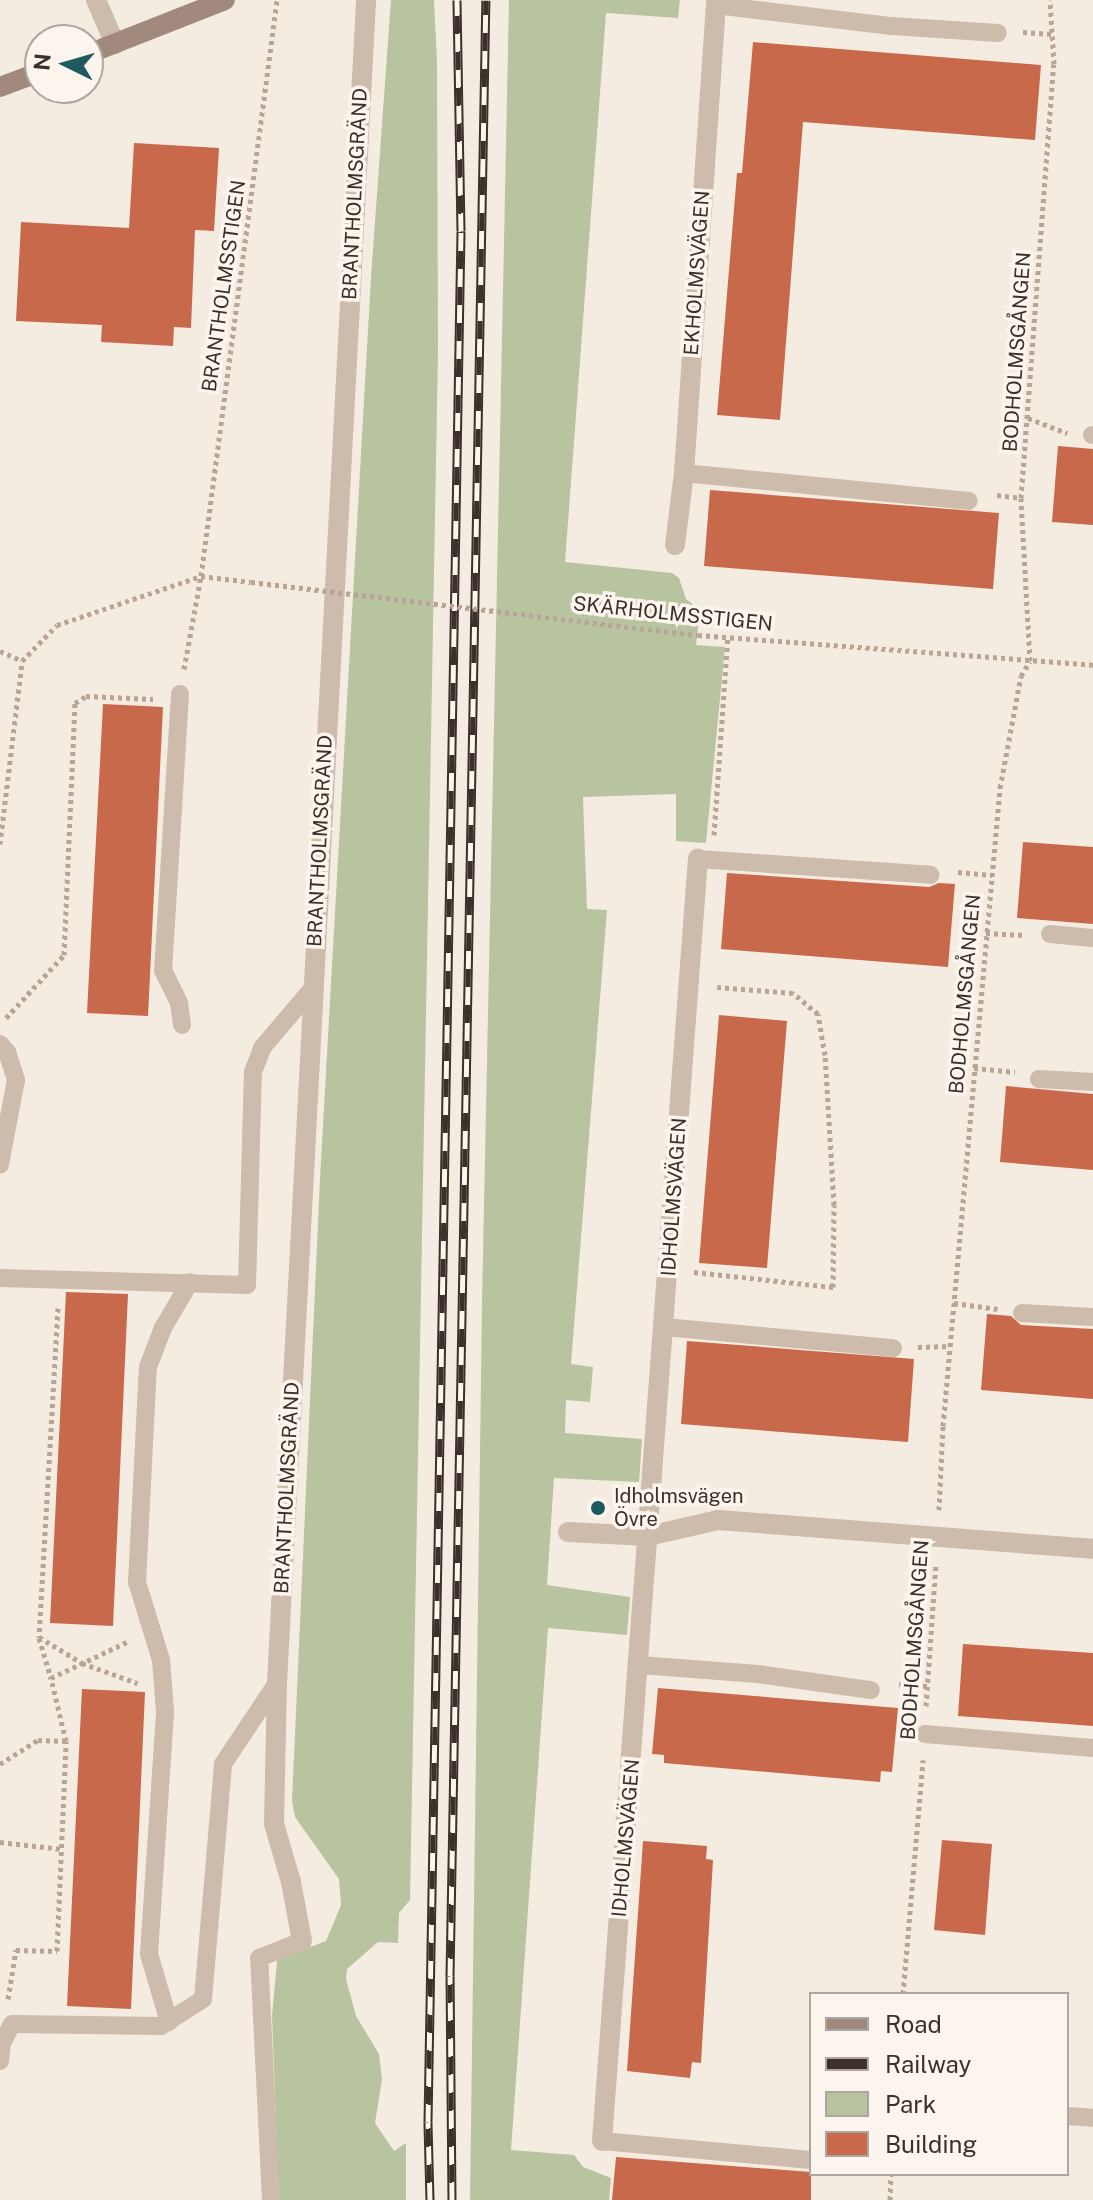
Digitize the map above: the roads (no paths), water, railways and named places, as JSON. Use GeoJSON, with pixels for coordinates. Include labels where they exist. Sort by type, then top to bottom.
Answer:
{"type":"FeatureCollection","features":[{"type":"Feature","properties":{"kind":"street"},"geometry":{"type":"LineString","coordinates":[[96,0],[115,44]]}},
{"type":"Feature","properties":{"kind":"street"},"geometry":{"type":"LineString","coordinates":[[104,48],[225,0]]}},
{"type":"Feature","properties":{"kind":"street","name":"BRANTHOLMSGRÄND"},"geometry":{"type":"LineString","coordinates":[[302,1941],[291,1882],[274,1824],[277,1683],[366,0]]}},
{"type":"Feature","properties":{"kind":"street","name":"EKHOLMSVÄGEN"},"geometry":{"type":"LineString","coordinates":[[675,545],[684,473],[715,2]]}},
{"type":"Feature","properties":{"kind":"street"},"geometry":{"type":"LineString","coordinates":[[0,87],[24,78]]}},
{"type":"Feature","properties":{"kind":"street","name":"IDHOLMSVÄGEN"},"geometry":{"type":"LineString","coordinates":[[602,2141],[648,1536],[705,859]]}},
{"type":"Feature","properties":{"kind":"street"},"geometry":{"type":"LineString","coordinates":[[568,1532],[648,1536],[718,1520],[1093,1549]]}},
{"type":"Feature","properties":{"kind":"lane"},"geometry":{"type":"LineString","coordinates":[[715,2],[892,26],[998,33]]}},
{"type":"Feature","properties":{"kind":"lane"},"geometry":{"type":"LineString","coordinates":[[684,473],[969,501]]}},
{"type":"Feature","properties":{"kind":"lane"},"geometry":{"type":"LineString","coordinates":[[180,694],[163,970],[179,1003],[182,1025]]}},
{"type":"Feature","properties":{"kind":"lane"},"geometry":{"type":"LineString","coordinates":[[705,859],[930,875]]}},
{"type":"Feature","properties":{"kind":"lane"},"geometry":{"type":"LineString","coordinates":[[1050,934],[1093,938]]}},
{"type":"Feature","properties":{"kind":"lane"},"geometry":{"type":"LineString","coordinates":[[2,1273],[247,1285],[253,1072],[262,1048],[312,989]]}},
{"type":"Feature","properties":{"kind":"lane"},"geometry":{"type":"LineString","coordinates":[[0,1044],[7,1052],[16,1080],[0,1164]]}},
{"type":"Feature","properties":{"kind":"lane"},"geometry":{"type":"LineString","coordinates":[[1039,1079],[1093,1082]]}},
{"type":"Feature","properties":{"kind":"lane"},"geometry":{"type":"LineString","coordinates":[[169,2022],[149,1954],[160,1837],[164,1693],[161,1660],[137,1582],[148,1367],[163,1328],[190,1282]]}},
{"type":"Feature","properties":{"kind":"lane"},"geometry":{"type":"LineString","coordinates":[[1022,1313],[1093,1317]]}},
{"type":"Feature","properties":{"kind":"lane"},"geometry":{"type":"LineString","coordinates":[[665,1327],[893,1348]]}},
{"type":"Feature","properties":{"kind":"lane"},"geometry":{"type":"LineString","coordinates":[[640,1665],[758,1674],[871,1690]]}},
{"type":"Feature","properties":{"kind":"lane"},"geometry":{"type":"LineString","coordinates":[[0,2061],[2,2043],[12,2024],[161,2026],[203,1999],[223,1764],[277,1683]]}},
{"type":"Feature","properties":{"kind":"lane"},"geometry":{"type":"LineString","coordinates":[[925,1734],[1093,1748]]}},
{"type":"Feature","properties":{"kind":"lane","name":"BRANTHOLMSGRÄND"},"geometry":{"type":"LineString","coordinates":[[271,2200],[259,1958],[302,1941]]}},
{"type":"Feature","properties":{"kind":"lane"},"geometry":{"type":"LineString","coordinates":[[1069,2116],[1093,2118]]}},
{"type":"Feature","properties":{"kind":"lane"},"geometry":{"type":"LineString","coordinates":[[602,2141],[809,2160]]}},
{"type":"Feature","properties":{"kind":"railway"},"geometry":{"type":"LineString","coordinates":[[430,2200],[428,2122],[461,231],[457,0]]}},
{"type":"Feature","properties":{"kind":"railway"},"geometry":{"type":"LineString","coordinates":[[452,2200],[450,1976],[486,0]]}},
{"type":"Feature","properties":{"kind":"place","name":"Idholmsvägen Övre"},"geometry":{"type":"Point","coordinates":[598,1508]}}]}
